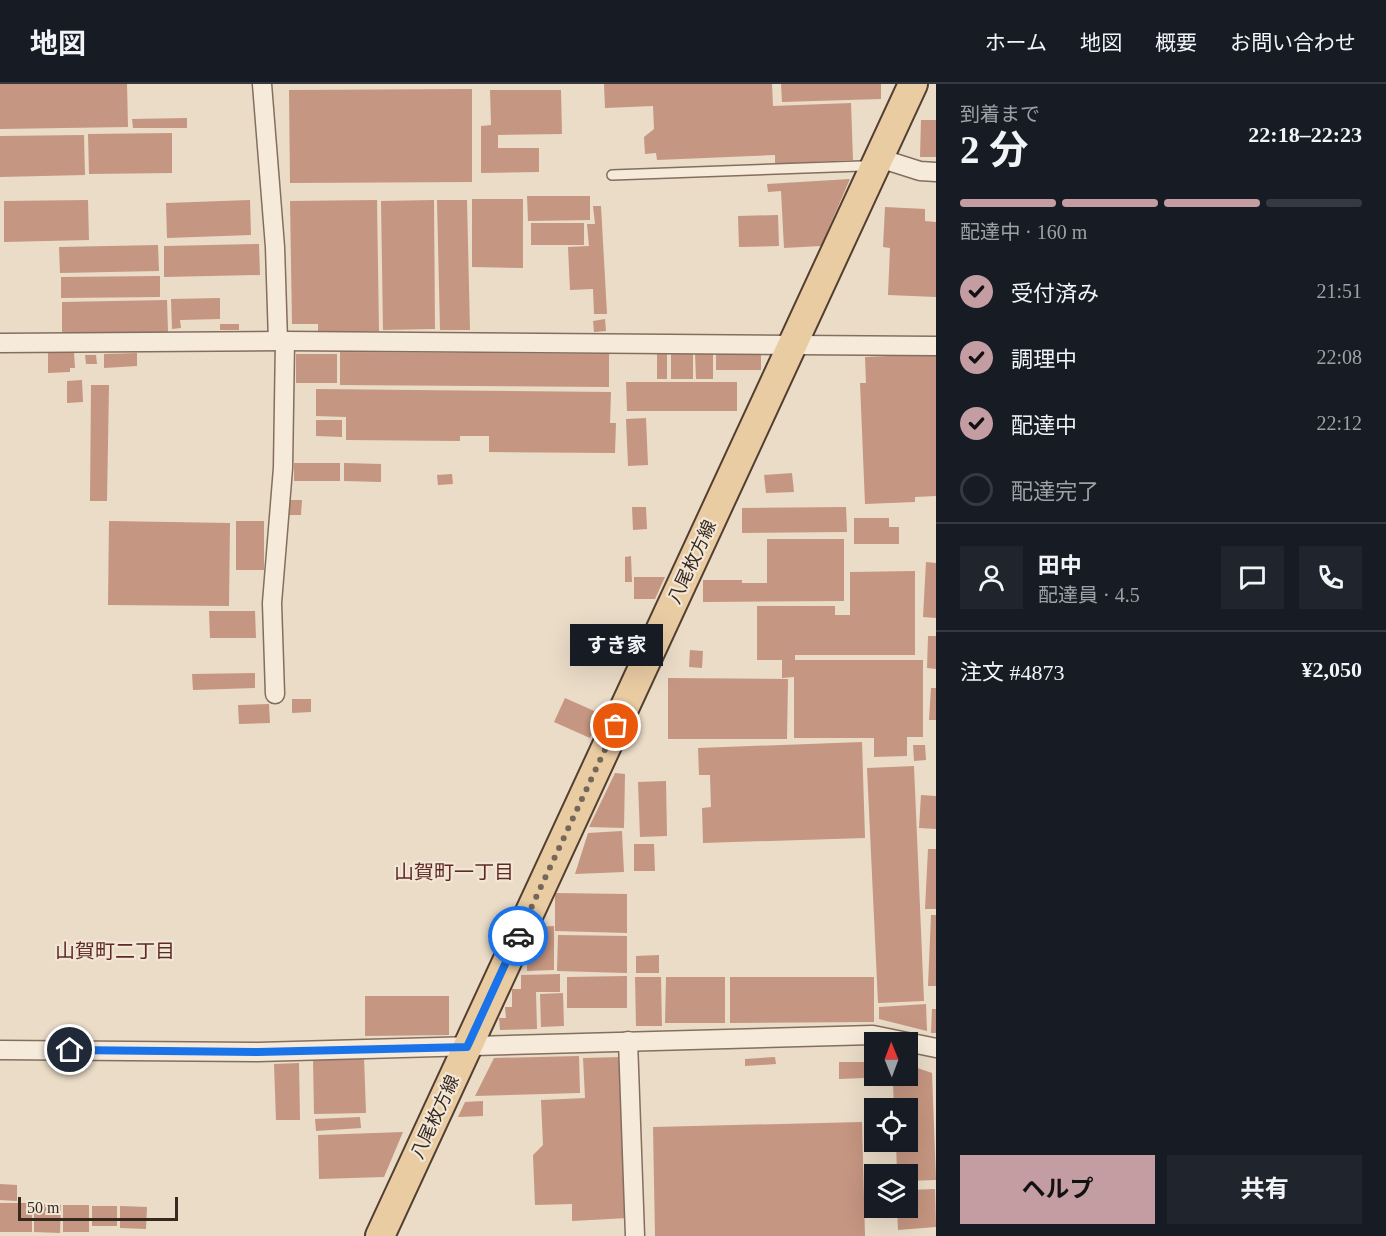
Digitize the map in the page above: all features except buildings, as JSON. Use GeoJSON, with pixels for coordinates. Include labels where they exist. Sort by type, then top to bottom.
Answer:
{"type":"FeatureCollection","features":[{"type":"Feature","properties":{"kind":"main road","name":"八尾枚方線"},"geometry":{"type":"LineString","coordinates":[[380,1236],[913,84]]}},
{"type":"Feature","properties":{"kind":"street"},"geometry":{"type":"LineString","coordinates":[[262,84],[281,341],[283,468],[272,603],[275,694]]}},
{"type":"Feature","properties":{"kind":"street"},"geometry":{"type":"LineString","coordinates":[[876,164],[936,172]]}},
{"type":"Feature","properties":{"kind":"street"},"geometry":{"type":"LineString","coordinates":[[0,343],[281,341],[936,346]]}},
{"type":"Feature","properties":{"kind":"street"},"geometry":{"type":"LineString","coordinates":[[0,1050],[258,1052],[873,1035],[936,1048]]}},
{"type":"Feature","properties":{"kind":"street"},"geometry":{"type":"LineString","coordinates":[[628,1041],[635,1236]]}},
{"type":"Feature","properties":{"kind":"lane"},"geometry":{"type":"LineString","coordinates":[[612,175],[876,164]]}},
{"type":"Feature","properties":{"kind":"way so far"},"geometry":{"type":"LineString","coordinates":[[518,936],[616,726]]}},
{"type":"Feature","properties":{"kind":"place","name":"すき家"},"geometry":{"type":"Point","coordinates":[616,726]}},
{"type":"Feature","properties":{"kind":"district","name":"山賀町一丁目"},"geometry":{"type":"Point","coordinates":[454,872]}},
{"type":"Feature","properties":{"kind":"district","name":"山賀町二丁目"},"geometry":{"type":"Point","coordinates":[115,951]}},
{"type":"Feature","properties":{"kind":"route"},"geometry":{"type":"LineString","coordinates":[[70,1050],[258,1052],[467,1047],[518,936]]}}]}
